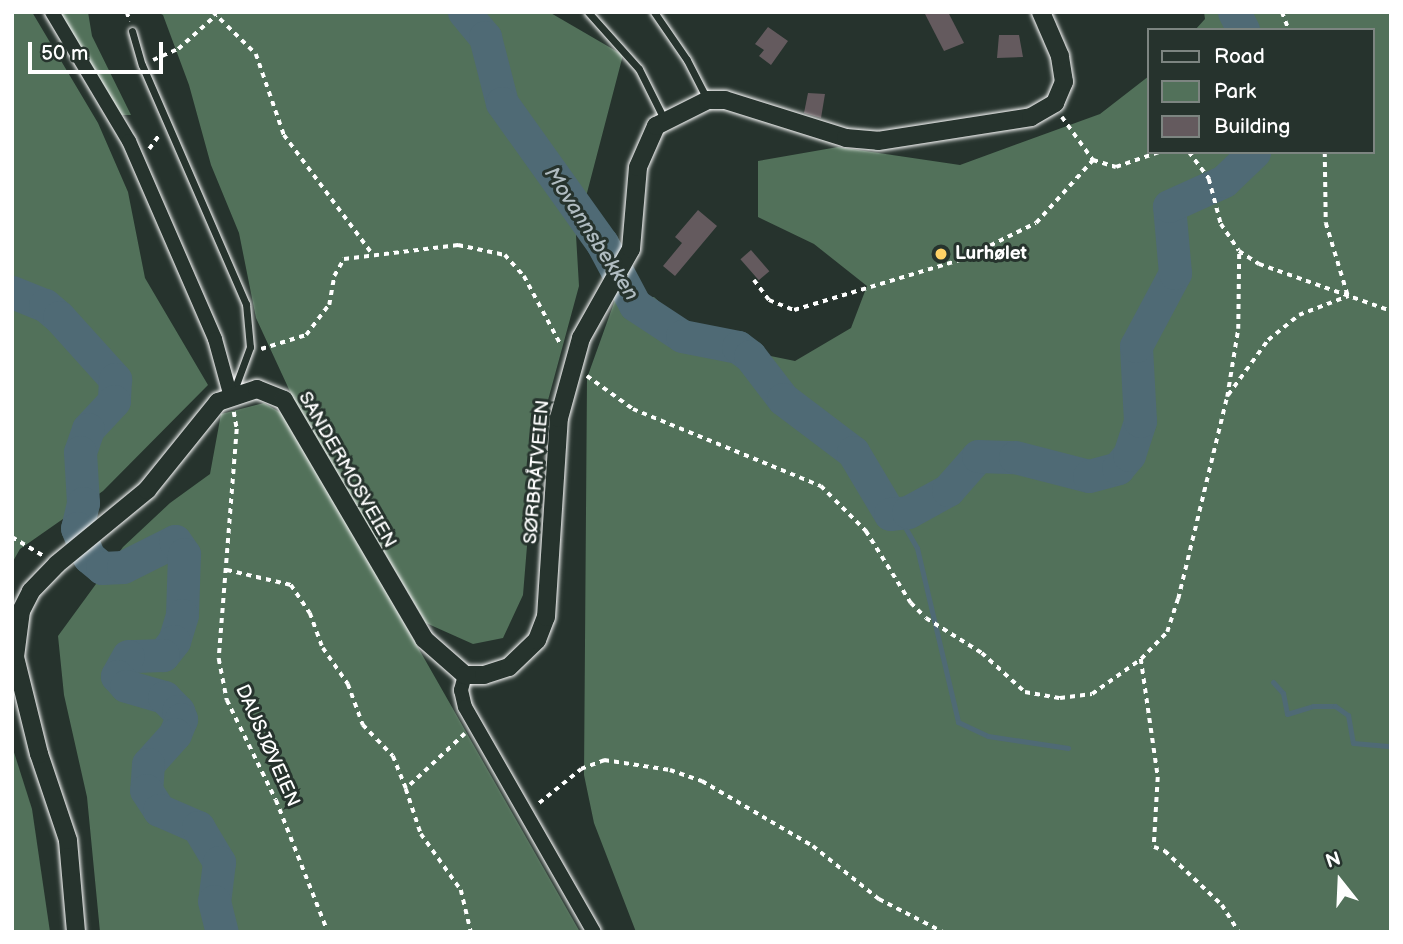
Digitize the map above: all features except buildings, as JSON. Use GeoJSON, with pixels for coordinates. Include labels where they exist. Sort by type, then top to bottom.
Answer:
{"type":"FeatureCollection","features":[{"type":"Feature","properties":{"kind":"street"},"geometry":{"type":"LineString","coordinates":[[52,12],[137,160],[215,339],[231,397],[218,402],[147,490],[57,564],[31,591],[21,611],[15,657],[39,754],[68,840],[76,932]]}},
{"type":"Feature","properties":{"kind":"street"},"geometry":{"type":"LineString","coordinates":[[664,119],[708,100],[725,100],[846,138],[878,141],[1031,117],[1055,103],[1064,82],[1060,56],[1041,12]]}},
{"type":"Feature","properties":{"kind":"street","name":"SØRBRÅTVEIEN"},"geometry":{"type":"LineString","coordinates":[[465,675],[484,675],[509,667],[541,632],[550,586],[559,418],[572,363],[608,289],[625,262],[633,239],[638,167],[649,137],[664,119]]}},
{"type":"Feature","properties":{"kind":"street","name":"SANDERMOSVEIEN"},"geometry":{"type":"LineString","coordinates":[[231,397],[257,389],[284,400],[415,628],[442,659],[465,675]]}},
{"type":"Feature","properties":{"kind":"street"},"geometry":{"type":"LineString","coordinates":[[465,675],[462,697],[475,727],[594,932]]}},
{"type":"Feature","properties":{"kind":"lane"},"geometry":{"type":"LineString","coordinates":[[588,12],[639,69],[664,119]]}},
{"type":"Feature","properties":{"kind":"lane"},"geometry":{"type":"LineString","coordinates":[[654,12],[688,60],[708,100]]}},
{"type":"Feature","properties":{"kind":"lane"},"geometry":{"type":"LineString","coordinates":[[132,31],[142,65],[169,121],[246,304],[249,353],[231,397]]}},
{"type":"Feature","properties":{"kind":"path"},"geometry":{"type":"LineString","coordinates":[[142,65],[178,49],[215,14],[257,54],[284,135],[373,254]]}},
{"type":"Feature","properties":{"kind":"path"},"geometry":{"type":"LineString","coordinates":[[137,160],[169,121]]}},
{"type":"Feature","properties":{"kind":"path"},"geometry":{"type":"LineString","coordinates":[[1068,129],[1093,160],[1116,167],[1153,154]]}},
{"type":"Feature","properties":{"kind":"path"},"geometry":{"type":"LineString","coordinates":[[1190,154],[1209,179],[1212,202],[1239,251],[1259,264],[1391,311]]}},
{"type":"Feature","properties":{"kind":"path"},"geometry":{"type":"LineString","coordinates":[[1325,154],[1326,223],[1348,296]]}},
{"type":"Feature","properties":{"kind":"path"},"geometry":{"type":"LineString","coordinates":[[754,280],[769,300],[794,310],[963,259],[1036,223],[1093,160]]}},
{"type":"Feature","properties":{"kind":"path"},"geometry":{"type":"LineString","coordinates":[[249,353],[306,335],[329,305],[334,276],[344,259],[373,254],[400,255],[458,245],[505,255],[524,276],[572,363],[633,409],[748,452],[821,486],[866,531],[919,610],[982,653],[1025,692],[1060,698],[1093,694],[1141,659],[1167,632],[1178,599],[1227,397],[1238,330],[1239,251]]}},
{"type":"Feature","properties":{"kind":"path"},"geometry":{"type":"LineString","coordinates":[[1227,397],[1268,340],[1299,315],[1348,296]]}},
{"type":"Feature","properties":{"kind":"path","name":"DAUSJØVEIEN"},"geometry":{"type":"LineString","coordinates":[[231,397],[237,429],[219,659],[227,700],[276,800],[328,932]]}},
{"type":"Feature","properties":{"kind":"path"},"geometry":{"type":"LineString","coordinates":[[12,537],[57,564]]}},
{"type":"Feature","properties":{"kind":"path"},"geometry":{"type":"LineString","coordinates":[[226,570],[291,585],[310,613],[323,648],[348,684],[363,725],[393,755],[421,834],[461,890],[471,932]]}},
{"type":"Feature","properties":{"kind":"path"},"geometry":{"type":"LineString","coordinates":[[1141,659],[1158,777],[1154,847],[1165,851],[1223,905],[1239,932]]}},
{"type":"Feature","properties":{"kind":"path"},"geometry":{"type":"LineString","coordinates":[[406,789],[475,727]]}},
{"type":"Feature","properties":{"kind":"path"},"geometry":{"type":"LineString","coordinates":[[524,811],[581,769],[604,760],[670,770],[702,781],[804,840],[879,899],[943,932]]}},
{"type":"Feature","properties":{"kind":"green space"},"geometry":{"type":"Polygon","coordinates":[[[12,12],[32,12],[98,123],[128,192],[145,278],[208,385],[103,491],[20,549],[12,563],[12,12]]]}},
{"type":"Feature","properties":{"kind":"green space"},"geometry":{"type":"Polygon","coordinates":[[[56,12],[88,12],[92,36],[131,115],[117,115],[56,12]]]}},
{"type":"Feature","properties":{"kind":"green space"},"geometry":{"type":"Polygon","coordinates":[[[157,12],[549,12],[623,55],[576,235],[579,286],[535,448],[523,595],[503,638],[473,644],[426,623],[293,398],[256,318],[239,233],[211,165],[189,85],[163,15],[157,12]]]}},
{"type":"Feature","properties":{"kind":"green space"},"geometry":{"type":"Polygon","coordinates":[[[1204,12],[1391,12],[1391,932],[636,932],[594,823],[584,775],[587,378],[615,300],[654,297],[702,342],[795,361],[851,328],[867,286],[814,244],[758,217],[758,161],[838,147],[960,165],[1100,114],[1148,77],[1148,154],[1375,154],[1375,28],[1197,28],[1205,19],[1204,12]]]}},
{"type":"Feature","properties":{"kind":"green space"},"geometry":{"type":"Polygon","coordinates":[[[264,403],[283,414],[313,463],[580,932],[100,932],[87,797],[64,695],[58,636],[123,547],[170,503],[210,474],[221,414],[264,403]]]}},
{"type":"Feature","properties":{"kind":"green space"},"geometry":{"type":"Polygon","coordinates":[[[12,746],[32,809],[50,932],[12,932],[12,746]]]}},
{"type":"Feature","properties":{"kind":"waterway","name":"Movannsbekken"},"geometry":{"type":"LineString","coordinates":[[464,12],[485,37],[502,103],[602,243],[635,305],[682,336],[738,347],[750,356],[783,399],[853,452],[890,514],[908,512],[948,490],[978,456],[1015,457],[1089,476],[1118,468],[1129,455],[1140,421],[1136,346],[1175,273],[1169,206],[1224,181],[1252,154]]}},
{"type":"Feature","properties":{"kind":"waterway","name":"Movannsbekken"},"geometry":{"type":"LineString","coordinates":[[1234,12],[1242,28]]}},
{"type":"Feature","properties":{"kind":"waterway","name":"Movannsbekken"},"geometry":{"type":"LineString","coordinates":[[12,292],[45,305],[115,379],[114,401],[88,429],[80,452],[83,503],[77,528],[89,557],[102,568],[123,567],[175,541],[184,554],[182,615],[174,641],[163,655],[128,656],[117,676],[126,686],[164,697],[178,711],[181,719],[175,734],[148,764],[146,790],[159,810],[198,827],[219,862],[214,901],[222,932]]}},
{"type":"Feature","properties":{"kind":"waterway"},"geometry":{"type":"LineString","coordinates":[[898,515],[917,548],[958,722],[988,736],[1068,748]]}},
{"type":"Feature","properties":{"kind":"waterway"},"geometry":{"type":"LineString","coordinates":[[1273,682],[1283,693],[1287,714],[1313,706],[1335,706],[1348,715],[1353,743],[1391,746]]}},
{"type":"Feature","properties":{"kind":"place","name":"Lurhølet"},"geometry":{"type":"Point","coordinates":[941,254]}}]}
